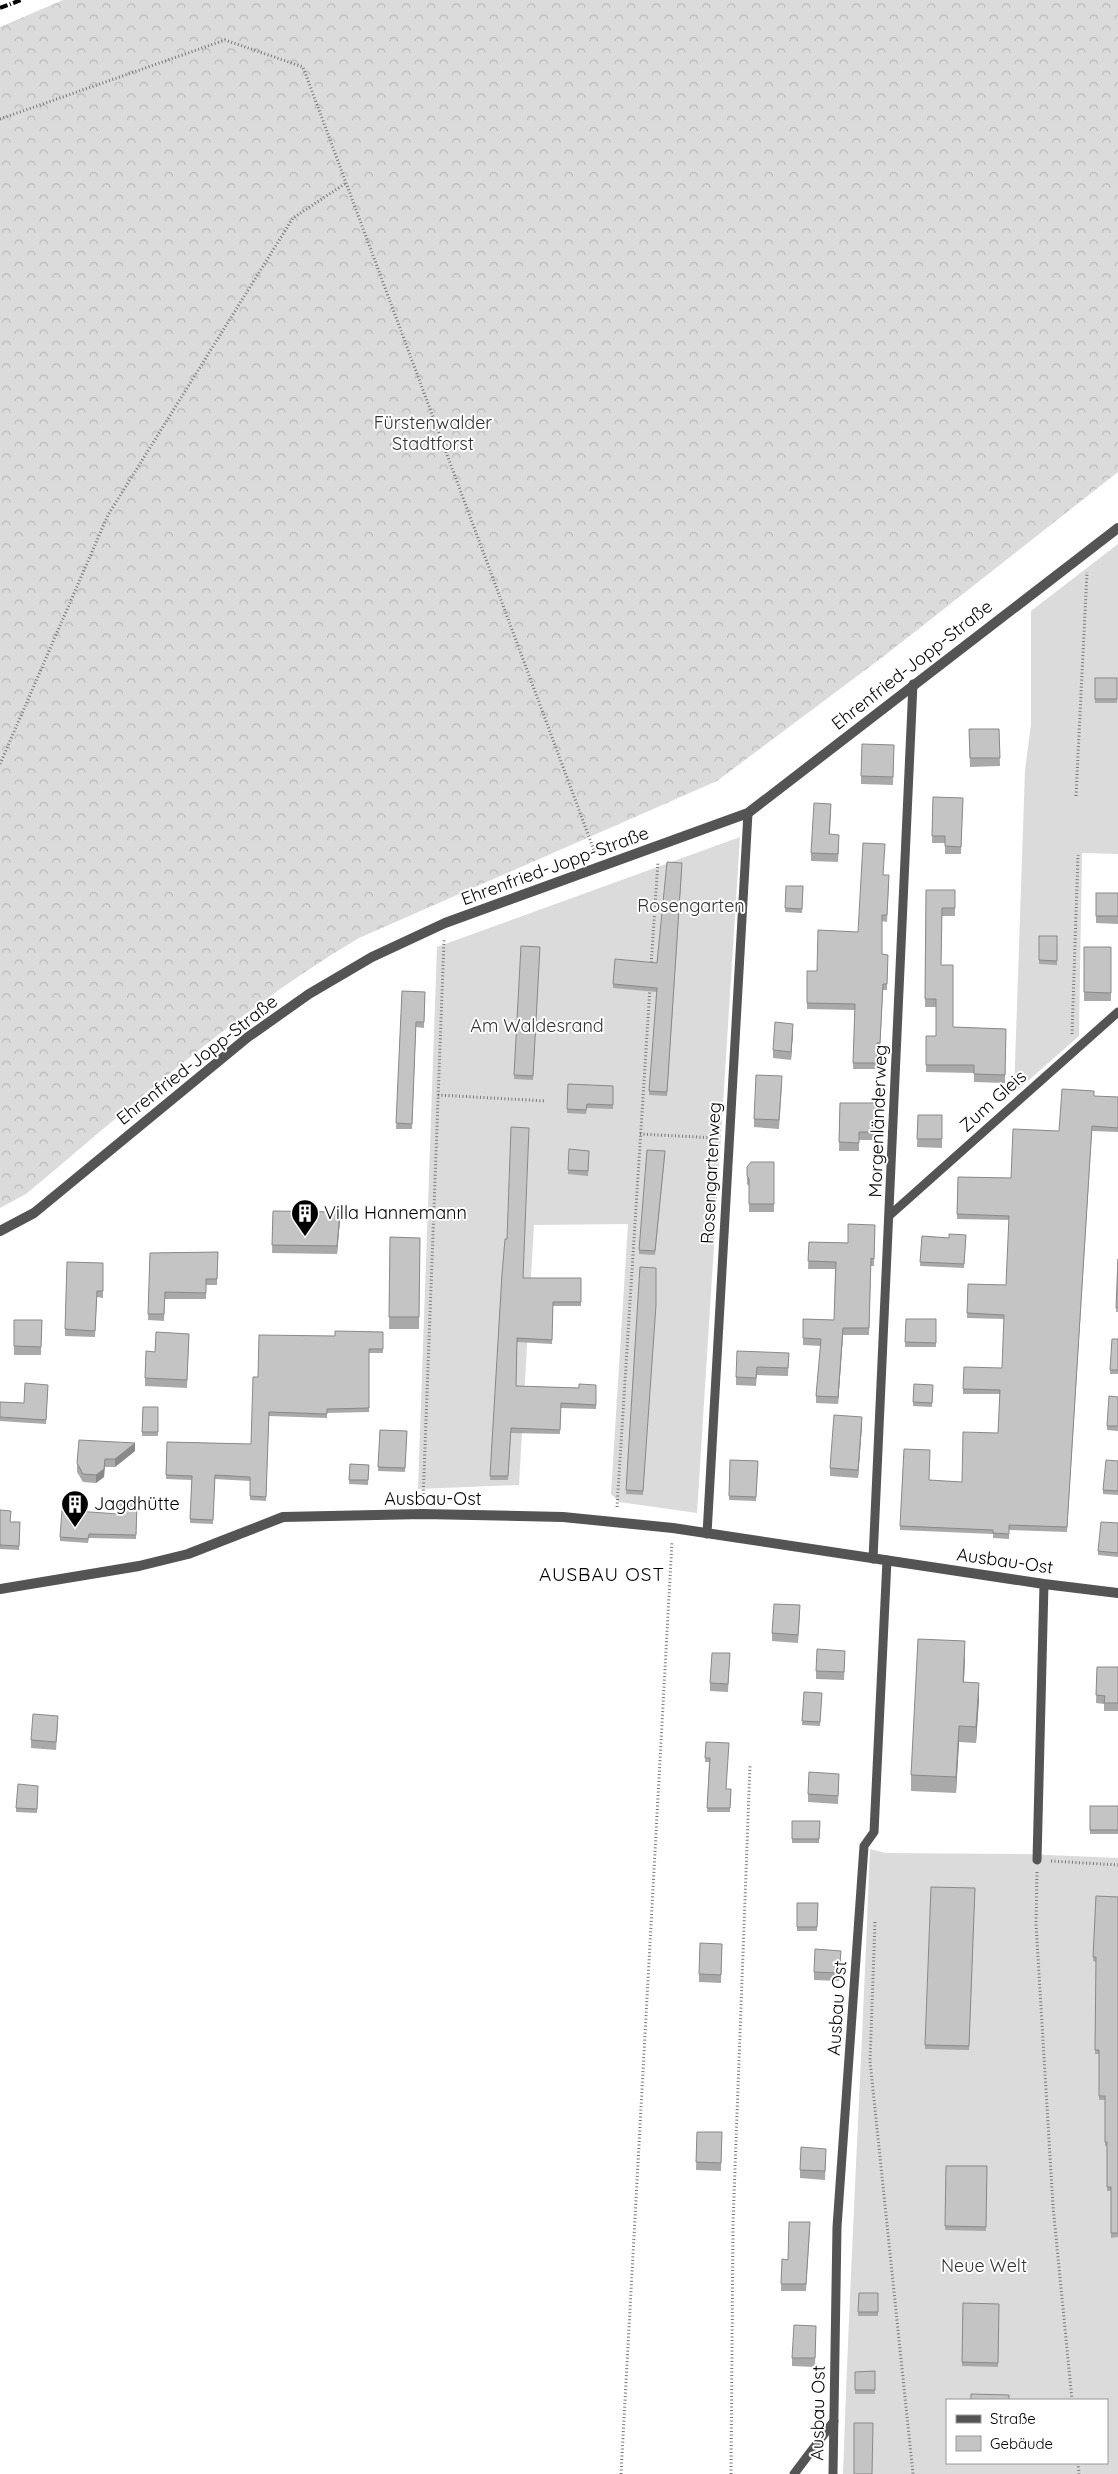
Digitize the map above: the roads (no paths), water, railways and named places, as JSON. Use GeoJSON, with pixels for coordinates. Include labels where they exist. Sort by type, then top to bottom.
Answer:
{"type":"FeatureCollection","features":[{"type":"Feature","properties":{"kind":"street","name":"Ehrenfried-Jopp-Straße"},"geometry":{"type":"LineString","coordinates":[[0,1231],[34,1213],[248,1037],[309,994],[372,957],[445,923],[748,814],[913,684],[1118,528]]}},
{"type":"Feature","properties":{"kind":"street","name":"Ausbau-Ost"},"geometry":{"type":"LineString","coordinates":[[0,1589],[139,1566],[188,1554],[284,1517],[422,1514],[563,1517],[673,1528],[873,1559]]}},
{"type":"Feature","properties":{"kind":"street"},"geometry":{"type":"LineString","coordinates":[[873,1559],[887,1560]]}},
{"type":"Feature","properties":{"kind":"street","name":"Ausbau-Ost"},"geometry":{"type":"LineString","coordinates":[[887,1560],[1044,1584],[1118,1593]]}},
{"type":"Feature","properties":{"kind":"lane","name":"Morgenländerweg"},"geometry":{"type":"LineString","coordinates":[[873,1559],[913,684]]}},
{"type":"Feature","properties":{"kind":"lane","name":"Rosengartenweg"},"geometry":{"type":"LineString","coordinates":[[707,1534],[748,814]]}},
{"type":"Feature","properties":{"kind":"lane","name":"Zum Gleis"},"geometry":{"type":"LineString","coordinates":[[890,1215],[1118,1012]]}},
{"type":"Feature","properties":{"kind":"lane","name":"Ausbau Ost"},"geometry":{"type":"LineString","coordinates":[[833,2474],[838,2227],[864,1846],[874,1832],[887,1560]]}},
{"type":"Feature","properties":{"kind":"lane"},"geometry":{"type":"LineString","coordinates":[[1037,1860],[1044,1584]]}},
{"type":"Feature","properties":{"kind":"lane"},"geometry":{"type":"LineString","coordinates":[[794,2474],[834,2420]]}},
{"type":"Feature","properties":{"kind":"railway"},"geometry":{"type":"LineString","coordinates":[[0,8],[21,0]]}},
{"type":"Feature","properties":{"kind":"place","name":"Villa Hannemann"},"geometry":{"type":"Point","coordinates":[305,1237]}},
{"type":"Feature","properties":{"kind":"place","name":"Jagdhütte"},"geometry":{"type":"Point","coordinates":[75,1528]}},
{"type":"Feature","properties":{"kind":"district","name":"AUSBAU OST"},"geometry":{"type":"Point","coordinates":[602,1574]}},
{"type":"Feature","properties":{"kind":"park label","name":"Fürstenwalder Stadtforst"},"geometry":{"type":"Point","coordinates":[433,433]}},
{"type":"Feature","properties":{"kind":"park label","name":"Rosengarten"},"geometry":{"type":"Point","coordinates":[691,906]}},
{"type":"Feature","properties":{"kind":"park label","name":"Am Waldesrand"},"geometry":{"type":"Point","coordinates":[537,1026]}},
{"type":"Feature","properties":{"kind":"park label","name":"Neue Welt"},"geometry":{"type":"Point","coordinates":[984,2266]}}]}
